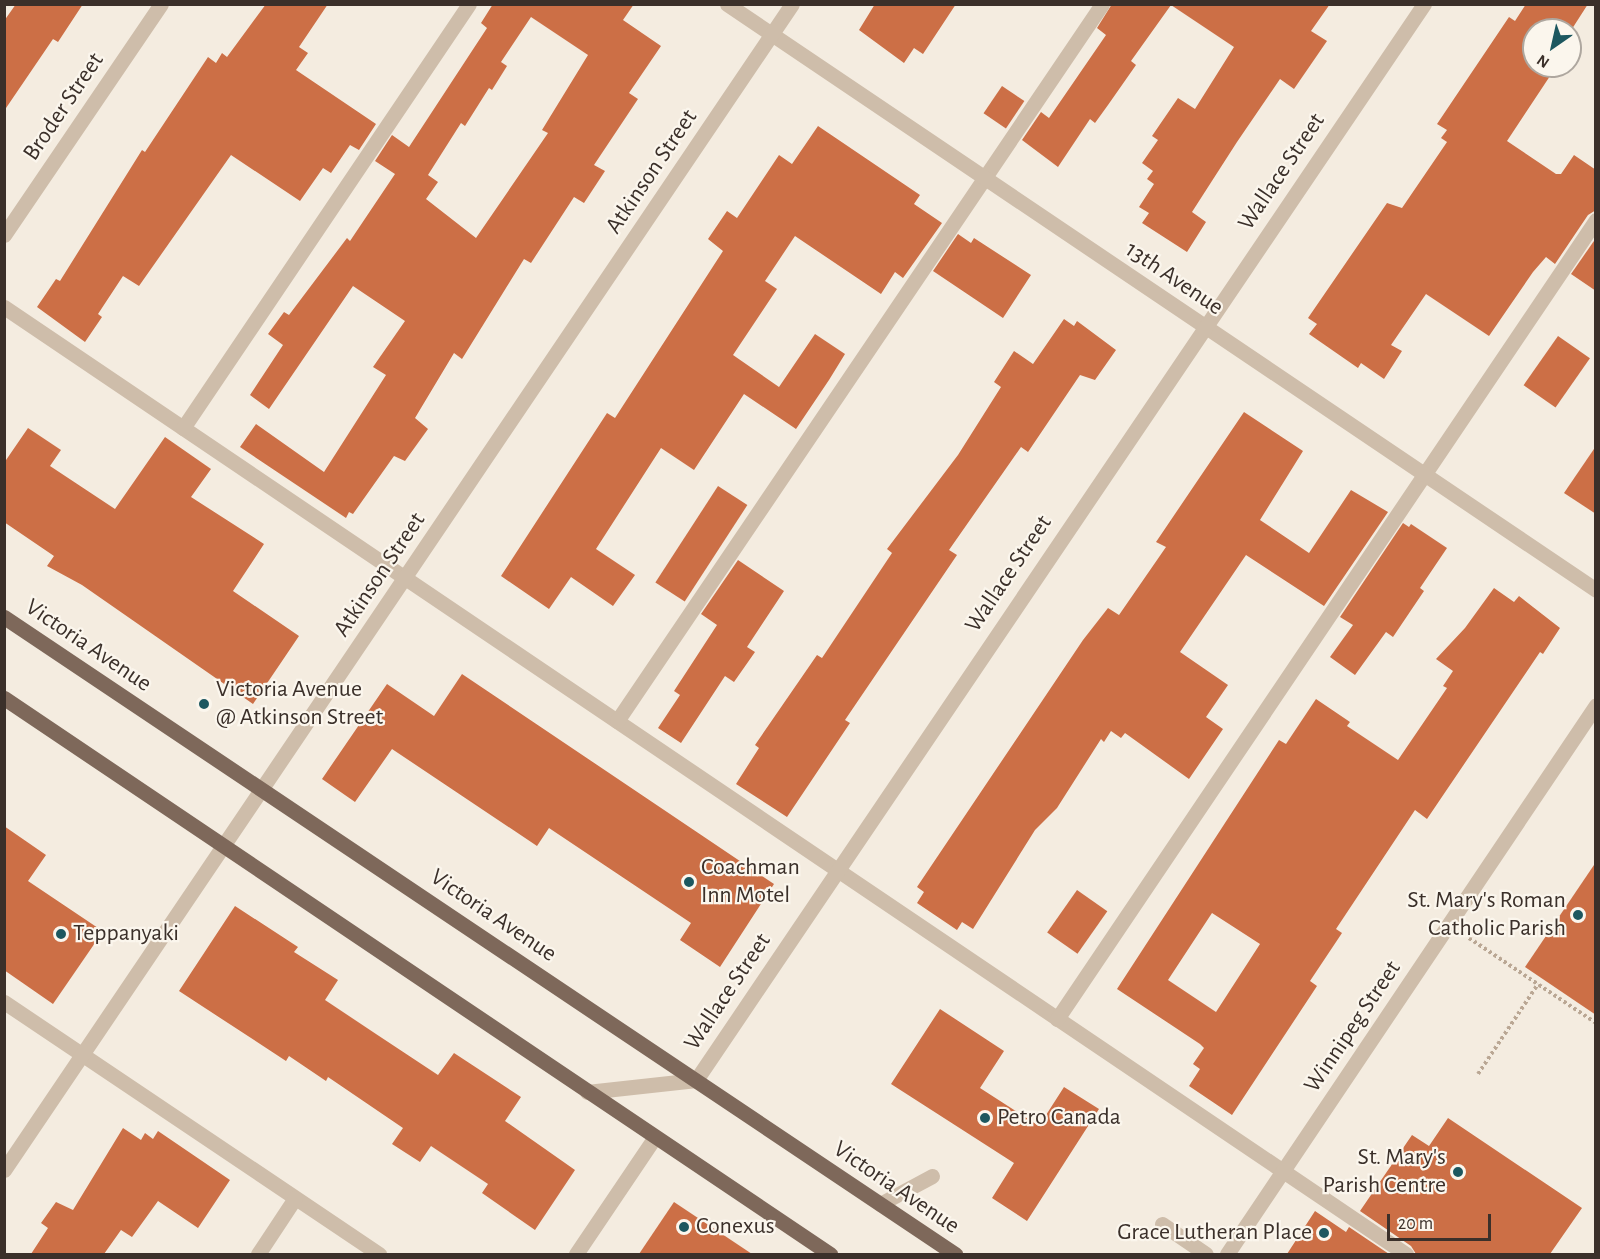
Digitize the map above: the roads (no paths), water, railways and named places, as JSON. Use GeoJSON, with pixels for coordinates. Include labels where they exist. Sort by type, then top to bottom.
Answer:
{"type":"FeatureCollection","features":[{"type":"Feature","properties":{"kind":"main road","name":"Victoria Avenue"},"geometry":{"type":"LineString","coordinates":[[4,617],[955,1254]]}},
{"type":"Feature","properties":{"kind":"main road"},"geometry":{"type":"LineString","coordinates":[[4,698],[830,1254]]}},
{"type":"Feature","properties":{"kind":"street","name":"Broder Street"},"geometry":{"type":"LineString","coordinates":[[4,235],[161,4]]}},
{"type":"Feature","properties":{"kind":"street"},"geometry":{"type":"LineString","coordinates":[[183,428],[469,4]]}},
{"type":"Feature","properties":{"kind":"street","name":"13th Avenue"},"geometry":{"type":"LineString","coordinates":[[727,4],[1596,590]]}},
{"type":"Feature","properties":{"kind":"street","name":"Atkinson Street"},"geometry":{"type":"LineString","coordinates":[[4,1170],[792,4]]}},
{"type":"Feature","properties":{"kind":"street"},"geometry":{"type":"LineString","coordinates":[[617,721],[1102,4]]}},
{"type":"Feature","properties":{"kind":"street","name":"Wallace Street"},"geometry":{"type":"LineString","coordinates":[[587,1092],[696,1080],[1424,4]]}},
{"type":"Feature","properties":{"kind":"street"},"geometry":{"type":"LineString","coordinates":[[1057,1019],[1596,220]]}},
{"type":"Feature","properties":{"kind":"street"},"geometry":{"type":"LineString","coordinates":[[4,307],[1406,1254]]}},
{"type":"Feature","properties":{"kind":"street","name":"Winnipeg Street"},"geometry":{"type":"LineString","coordinates":[[1227,1254],[1596,705]]}},
{"type":"Feature","properties":{"kind":"street"},"geometry":{"type":"LineString","coordinates":[[4,1002],[379,1254]]}},
{"type":"Feature","properties":{"kind":"street"},"geometry":{"type":"LineString","coordinates":[[576,1254],[655,1137]]}},
{"type":"Feature","properties":{"kind":"street"},"geometry":{"type":"LineString","coordinates":[[879,1204],[932,1176]]}},
{"type":"Feature","properties":{"kind":"street"},"geometry":{"type":"LineString","coordinates":[[258,1254],[295,1198]]}},
{"type":"Feature","properties":{"kind":"street"},"geometry":{"type":"LineString","coordinates":[[1162,1224],[1206,1254]]}},
{"type":"Feature","properties":{"kind":"place","name":"Victoria Avenue @ Atkinson Street"},"geometry":{"type":"Point","coordinates":[204,704]}},
{"type":"Feature","properties":{"kind":"place","name":"Coachman Inn Motel"},"geometry":{"type":"Point","coordinates":[689,882]}},
{"type":"Feature","properties":{"kind":"place","name":"St. Mary's Roman Catholic Parish"},"geometry":{"type":"Point","coordinates":[1578,915]}},
{"type":"Feature","properties":{"kind":"place","name":"Teppanyaki"},"geometry":{"type":"Point","coordinates":[61,934]}},
{"type":"Feature","properties":{"kind":"place","name":"Petro Canada"},"geometry":{"type":"Point","coordinates":[985,1118]}},
{"type":"Feature","properties":{"kind":"place","name":"St. Mary's Parish Centre"},"geometry":{"type":"Point","coordinates":[1458,1172]}},
{"type":"Feature","properties":{"kind":"place","name":"Conexus"},"geometry":{"type":"Point","coordinates":[684,1227]}},
{"type":"Feature","properties":{"kind":"place","name":"Grace Lutheran Place"},"geometry":{"type":"Point","coordinates":[1324,1233]}}]}
